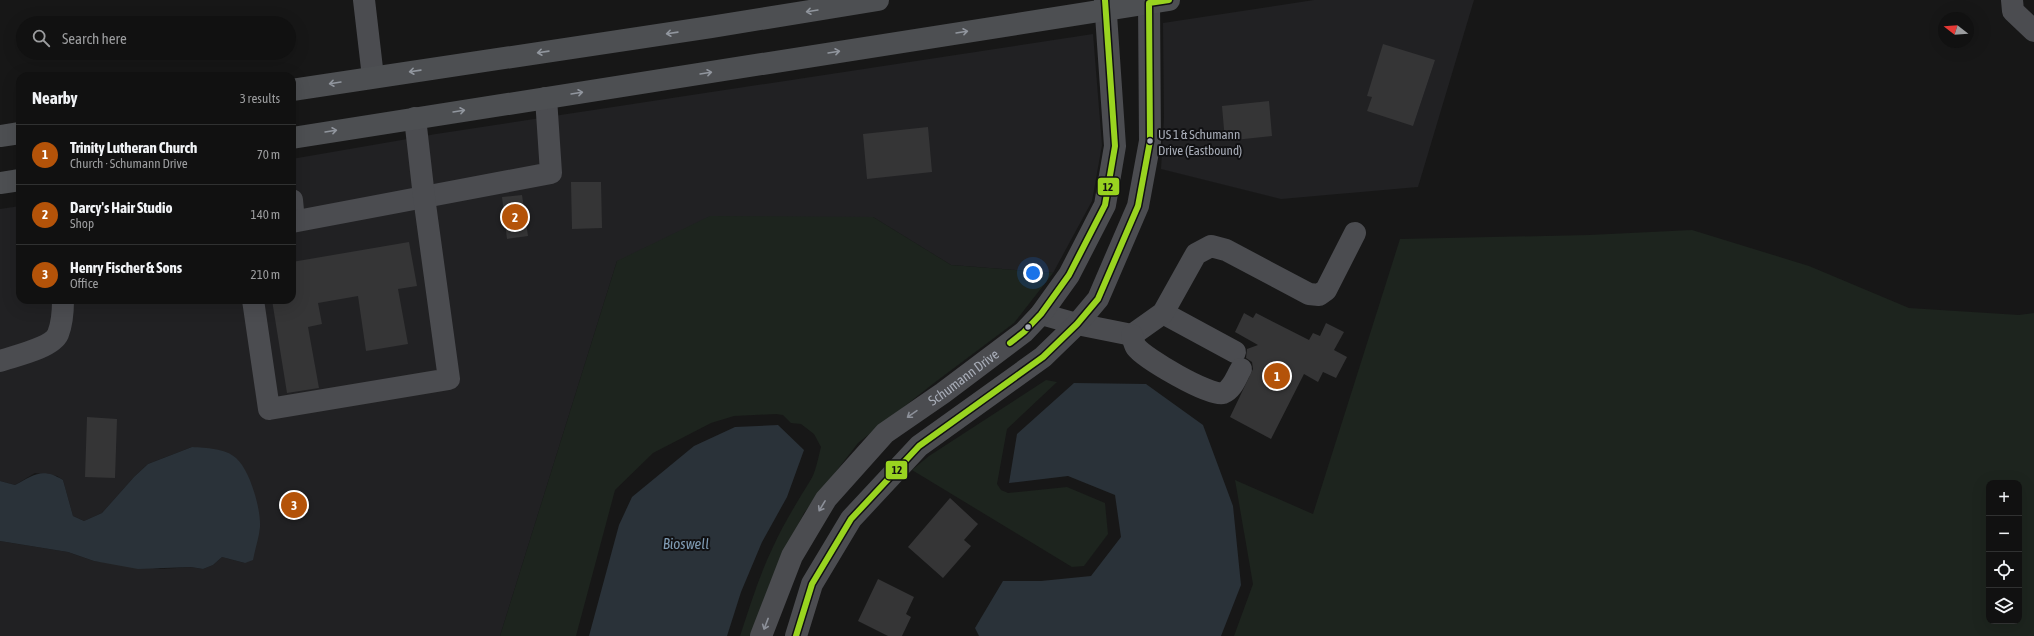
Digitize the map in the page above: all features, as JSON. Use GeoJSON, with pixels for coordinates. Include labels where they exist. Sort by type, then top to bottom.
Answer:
{"type":"FeatureCollection","features":[{"type":"Feature","properties":{"kind":"main road"},"geometry":{"type":"LineString","coordinates":[[296,89],[711,27],[878,0]]}},
{"type":"Feature","properties":{"kind":"main road"},"geometry":{"type":"LineString","coordinates":[[296,137],[546,98],[1105,5],[1156,1]]}},
{"type":"Feature","properties":{"kind":"main road"},"geometry":{"type":"LineString","coordinates":[[0,136],[16,134]]}},
{"type":"Feature","properties":{"kind":"main road"},"geometry":{"type":"LineString","coordinates":[[0,183],[16,181]]}},
{"type":"Feature","properties":{"kind":"street"},"geometry":{"type":"LineString","coordinates":[[364,0],[373,77]]}},
{"type":"Feature","properties":{"kind":"street"},"geometry":{"type":"LineString","coordinates":[[2012,0],[2013,11],[2034,32]]}},
{"type":"Feature","properties":{"kind":"street"},"geometry":{"type":"LineString","coordinates":[[796,636],[812,584],[851,519],[920,446],[1043,357],[1077,324],[1098,299],[1138,206],[1150,141],[1156,1]]}},
{"type":"Feature","properties":{"kind":"street","name":"Schumann Drive"},"geometry":{"type":"LineString","coordinates":[[762,636],[792,556],[826,499],[885,433],[943,393],[1024,332],[1041,314],[1069,275],[1105,205],[1115,146],[1105,5]]}},
{"type":"Feature","properties":{"kind":"street"},"geometry":{"type":"LineString","coordinates":[[296,221],[551,174],[546,98]]}},
{"type":"Feature","properties":{"kind":"street"},"geometry":{"type":"LineString","coordinates":[[254,304],[269,409],[449,379],[424,197],[415,118]]}},
{"type":"Feature","properties":{"kind":"street"},"geometry":{"type":"LineString","coordinates":[[1041,314],[1077,324],[1132,335],[1163,313],[1196,254],[1211,246],[1226,250],[1309,294],[1319,295],[1326,290],[1355,233]]}},
{"type":"Feature","properties":{"kind":"street"},"geometry":{"type":"LineString","coordinates":[[0,361],[45,346],[58,335],[63,304]]}},
{"type":"Feature","properties":{"kind":"street"},"geometry":{"type":"LineString","coordinates":[[1132,335],[1135,346],[1149,358],[1209,391],[1221,393],[1230,389],[1238,361],[1163,313]]}},
{"type":"Feature","properties":{"kind":"shaded area"},"geometry":{"type":"Polygon","coordinates":[[[1314,0],[1474,0],[1418,187],[1281,199],[1161,169],[1164,118],[1163,23],[1314,0]]]}},
{"type":"Feature","properties":{"kind":"shaded area"},"geometry":{"type":"Polygon","coordinates":[[[1093,34],[1102,145],[1092,201],[1053,273],[951,265],[873,217],[617,261],[500,636],[0,636],[0,541],[68,552],[94,561],[161,569],[191,567],[203,569],[213,565],[222,557],[245,563],[192,447],[148,464],[134,477],[102,513],[84,521],[73,516],[63,480],[57,476],[35,473],[15,485],[0,481],[0,209],[16,207],[16,304],[296,304],[296,158],[436,134],[1093,34]]]}},
{"type":"Feature","properties":{"kind":"shaded area"},"geometry":{"type":"Polygon","coordinates":[[[710,216],[873,217],[951,265],[1053,273],[1014,323],[934,383],[858,443],[804,513],[770,583],[752,636],[740,636],[759,580],[781,530],[812,477],[821,447],[814,434],[801,424],[791,423],[783,415],[776,414],[734,416],[711,423],[653,453],[615,490],[576,636],[500,636],[617,261],[710,216]]]}},
{"type":"Feature","properties":{"kind":"shaded area"},"geometry":{"type":"Polygon","coordinates":[[[1692,230],[1809,266],[1909,308],[2019,315],[2034,313],[2034,636],[1234,636],[1253,584],[1235,480],[1313,514],[1400,239],[1589,235],[1692,230]]]}},
{"type":"Feature","properties":{"kind":"shaded area"},"geometry":{"type":"Polygon","coordinates":[[[1046,380],[1057,382],[1007,429],[997,484],[1001,490],[1008,493],[1067,487],[1105,503],[1108,534],[1084,566],[1072,567],[912,470],[929,456],[1046,380]]]}},
{"type":"Feature","properties":{"kind":"water"},"geometry":{"type":"Polygon","coordinates":[[[1074,383],[1146,384],[1203,425],[1233,506],[1241,585],[1221,636],[979,636],[975,628],[1003,581],[1041,581],[1091,576],[1121,537],[1115,495],[1068,476],[1009,483],[1017,434],[1074,383]]]}},
{"type":"Feature","properties":{"kind":"water","name":"Bioswell"},"geometry":{"type":"Polygon","coordinates":[[[778,425],[804,450],[787,497],[762,542],[741,592],[727,636],[589,636],[619,525],[632,497],[694,446],[735,427],[778,425]]]}},
{"type":"Feature","properties":{"kind":"water"},"geometry":{"type":"Polygon","coordinates":[[[192,447],[215,449],[226,452],[236,458],[246,471],[257,500],[260,519],[260,527],[253,560],[245,563],[222,557],[213,565],[203,569],[191,567],[138,569],[94,561],[68,552],[0,541],[0,481],[15,485],[38,474],[44,473],[56,476],[63,480],[73,516],[84,521],[102,513],[134,477],[148,464],[192,447]]]}},
{"type":"Feature","properties":{"kind":"building"},"geometry":{"type":"Polygon","coordinates":[[[1383,44],[1435,60],[1413,126],[1367,111],[1372,97],[1367,96],[1383,44]]]}},
{"type":"Feature","properties":{"kind":"building"},"geometry":{"type":"Polygon","coordinates":[[[1269,101],[1272,136],[1225,141],[1222,106],[1269,101]]]}},
{"type":"Feature","properties":{"kind":"building"},"geometry":{"type":"Polygon","coordinates":[[[928,127],[932,172],[867,179],[863,134],[928,127]]]}},
{"type":"Feature","properties":{"kind":"building"},"geometry":{"type":"Polygon","coordinates":[[[571,182],[601,182],[602,228],[572,229],[571,182]]]}},
{"type":"Feature","properties":{"kind":"building"},"geometry":{"type":"Polygon","coordinates":[[[522,195],[528,236],[507,239],[502,197],[522,195]]]}},
{"type":"Feature","properties":{"kind":"building"},"geometry":{"type":"Polygon","coordinates":[[[409,242],[417,286],[398,289],[408,344],[366,351],[358,296],[318,303],[322,324],[308,327],[319,388],[287,393],[273,304],[296,304],[296,261],[409,242]]]}},
{"type":"Feature","properties":{"kind":"building"},"geometry":{"type":"Polygon","coordinates":[[[1244,313],[1253,318],[1256,313],[1309,340],[1313,333],[1320,336],[1326,323],[1344,332],[1334,350],[1347,357],[1336,378],[1323,372],[1318,382],[1304,374],[1271,439],[1230,417],[1253,369],[1252,362],[1246,358],[1247,349],[1258,345],[1235,332],[1244,313]]]}},
{"type":"Feature","properties":{"kind":"building"},"geometry":{"type":"Polygon","coordinates":[[[87,417],[117,419],[115,478],[85,477],[87,417]]]}},
{"type":"Feature","properties":{"kind":"building"},"geometry":{"type":"Polygon","coordinates":[[[950,498],[978,524],[964,540],[971,546],[943,578],[908,547],[950,498]]]}},
{"type":"Feature","properties":{"kind":"building"},"geometry":{"type":"Polygon","coordinates":[[[878,579],[914,597],[906,614],[911,617],[902,636],[888,636],[858,621],[878,579]]]}},
{"type":"Feature","properties":{"kind":"transit line","name":"12"},"geometry":{"type":"LineString","coordinates":[[1010,343],[1024,332],[1041,314],[1069,275],[1105,205],[1115,146],[1105,0]]}},
{"type":"Feature","properties":{"kind":"transit line","name":"12"},"geometry":{"type":"LineString","coordinates":[[796,636],[812,584],[851,519],[919,446],[1043,357],[1077,324],[1098,299],[1138,206],[1150,141],[1149,3],[1169,0]]}},
{"type":"Feature","properties":{"kind":"place","name":"US 1 & Schumann Drive (Eastbound)"},"geometry":{"type":"Point","coordinates":[1150,141]}},
{"type":"Feature","properties":{"kind":"place","name":"Darcy's Hair Studio"},"geometry":{"type":"Point","coordinates":[515,217]}},
{"type":"Feature","properties":{"kind":"place","name":"Trinity Lutheran Church"},"geometry":{"type":"Point","coordinates":[1277,376]}},
{"type":"Feature","properties":{"kind":"place","name":"Henry Fischer & Sons"},"geometry":{"type":"Point","coordinates":[294,505]}}]}
